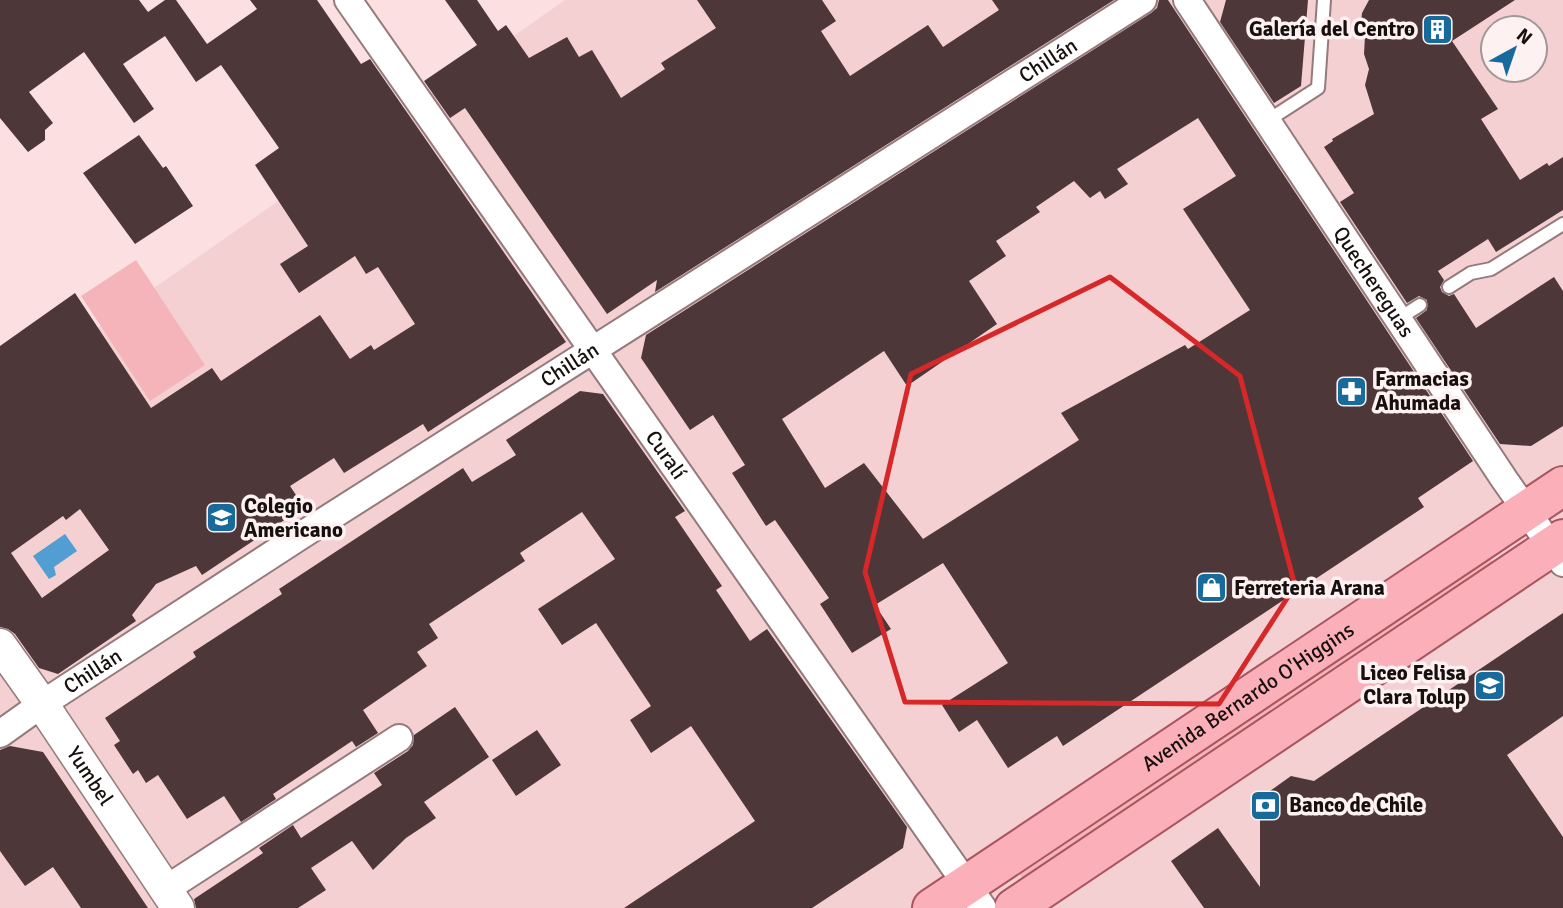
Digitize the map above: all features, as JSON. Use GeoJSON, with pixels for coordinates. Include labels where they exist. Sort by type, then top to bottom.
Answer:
{"type":"FeatureCollection","features":[{"type":"Feature","properties":{"kind":"main road","name":"Avenida Bernardo O'Higgins"},"geometry":{"type":"LineString","coordinates":[[932,908],[975,896],[1563,486]]}},
{"type":"Feature","properties":{"kind":"main road"},"geometry":{"type":"LineString","coordinates":[[1014,908],[1559,549]]}},
{"type":"Feature","properties":{"kind":"street","name":"Curalí"},"geometry":{"type":"LineString","coordinates":[[348,0],[975,896]]}},
{"type":"Feature","properties":{"kind":"street","name":"Chillán"},"geometry":{"type":"LineString","coordinates":[[0,734],[302,535],[1143,0]]}},
{"type":"Feature","properties":{"kind":"street","name":"Quechereguas"},"geometry":{"type":"LineString","coordinates":[[1187,0],[1267,121],[1409,312],[1526,511],[1559,549]]}},
{"type":"Feature","properties":{"kind":"street","name":"Yumbel"},"geometry":{"type":"LineString","coordinates":[[0,645],[172,898]]}},
{"type":"Feature","properties":{"kind":"street"},"geometry":{"type":"LineString","coordinates":[[172,898],[399,738]]}},
{"type":"Feature","properties":{"kind":"lane"},"geometry":{"type":"LineString","coordinates":[[1267,121],[1318,89],[1324,0]]}},
{"type":"Feature","properties":{"kind":"lane"},"geometry":{"type":"LineString","coordinates":[[1449,287],[1471,273],[1491,270],[1563,224]]}},
{"type":"Feature","properties":{"kind":"highlighted area"},"geometry":{"type":"Polygon","coordinates":[[[1110,277],[1240,376],[1295,586],[1219,704],[905,702],[865,572],[911,374],[1110,277]]]}},
{"type":"Feature","properties":{"kind":"shaded area"},"geometry":{"type":"Polygon","coordinates":[[[565,0],[1563,0],[1563,908],[0,908],[0,396],[565,0]]]}},
{"type":"Feature","properties":{"kind":"shaded area"},"geometry":{"type":"Polygon","coordinates":[[[136,260],[205,365],[150,401],[81,296],[136,260]]]}},
{"type":"Feature","properties":{"kind":"shaded area"},"geometry":{"type":"Polygon","coordinates":[[[1489,557],[1494,564],[1022,878],[1018,871],[1489,557]]]}},
{"type":"Feature","properties":{"kind":"water"},"geometry":{"type":"Polygon","coordinates":[[[65,534],[77,551],[54,567],[56,575],[49,579],[33,556],[65,534]]]}},
{"type":"Feature","properties":{"kind":"building"},"geometry":{"type":"Polygon","coordinates":[[[0,0],[139,0],[148,12],[165,0],[176,0],[207,44],[257,9],[250,0],[317,0],[361,64],[370,59],[566,342],[428,432],[423,424],[344,473],[334,458],[290,486],[304,507],[202,575],[196,566],[156,584],[132,615],[136,621],[58,674],[39,668],[15,634],[0,627],[0,346],[75,293],[151,408],[212,368],[221,381],[320,315],[350,359],[371,345],[374,350],[415,324],[378,267],[366,274],[355,256],[299,293],[280,264],[308,246],[255,165],[279,148],[221,65],[196,82],[165,36],[123,64],[154,109],[134,123],[84,52],[29,92],[53,123],[45,130],[45,140],[28,152],[0,118],[0,0]],[[80,509],[66,520],[63,516],[11,553],[42,598],[109,550],[80,509]]]}},
{"type":"Feature","properties":{"kind":"building"},"geometry":{"type":"Polygon","coordinates":[[[445,0],[477,0],[498,31],[506,25],[529,58],[567,37],[579,57],[592,50],[621,98],[665,69],[661,63],[716,28],[697,0],[822,0],[836,21],[821,31],[850,76],[928,25],[943,47],[999,10],[992,0],[1114,0],[655,292],[657,280],[607,314],[465,108],[450,118],[424,81],[477,45],[445,0]]]}},
{"type":"Feature","properties":{"kind":"building"},"geometry":{"type":"Polygon","coordinates":[[[1159,0],[1168,0],[1473,461],[1418,498],[1424,507],[1063,746],[1057,736],[1008,768],[977,720],[959,732],[942,705],[1008,663],[943,563],[875,605],[891,629],[852,653],[820,604],[829,598],[775,520],[766,526],[732,473],[745,465],[713,415],[690,430],[641,358],[646,335],[1157,8],[1159,0]],[[1198,118],[1117,169],[1128,184],[1105,199],[1100,191],[1090,198],[1074,181],[1036,207],[1040,212],[996,241],[1006,256],[969,281],[997,324],[907,386],[884,351],[782,419],[825,488],[864,463],[923,539],[1079,440],[1061,413],[1185,345],[1188,349],[1250,310],[1183,209],[1236,176],[1198,118]]]}},
{"type":"Feature","properties":{"kind":"building"},"geometry":{"type":"Polygon","coordinates":[[[1226,0],[1308,0],[1301,86],[1274,103],[1220,22],[1226,0]]]}},
{"type":"Feature","properties":{"kind":"building"},"geometry":{"type":"Polygon","coordinates":[[[1369,0],[1515,0],[1493,14],[1479,14],[1479,23],[1452,41],[1498,109],[1481,119],[1520,180],[1547,163],[1549,166],[1563,157],[1563,210],[1496,252],[1488,239],[1438,271],[1444,280],[1440,287],[1442,292],[1449,296],[1454,294],[1476,328],[1554,277],[1563,291],[1563,426],[1531,446],[1500,444],[1416,318],[1427,310],[1427,300],[1419,296],[1407,303],[1340,202],[1354,193],[1324,147],[1333,141],[1332,139],[1374,114],[1365,85],[1369,69],[1364,54],[1362,13],[1369,0]]]}},
{"type":"Feature","properties":{"kind":"building"},"geometry":{"type":"Polygon","coordinates":[[[139,135],[163,168],[166,166],[193,206],[135,244],[83,173],[139,135]]]}},
{"type":"Feature","properties":{"kind":"building"},"geometry":{"type":"Polygon","coordinates":[[[580,391],[603,394],[685,511],[675,517],[722,586],[716,590],[750,641],[767,629],[907,827],[903,848],[812,908],[624,908],[755,821],[691,726],[651,753],[630,720],[651,706],[596,623],[562,645],[538,609],[615,559],[582,512],[520,553],[525,561],[429,624],[438,638],[417,652],[427,666],[363,710],[378,733],[356,747],[352,741],[273,794],[276,799],[241,822],[224,796],[187,819],[158,775],[146,783],[138,770],[133,774],[114,745],[120,741],[105,718],[196,657],[193,652],[282,594],[279,589],[463,468],[472,482],[516,455],[506,440],[580,391]]]}},
{"type":"Feature","properties":{"kind":"building","name":"Liceo Felisa Clara Tolup"},"geometry":{"type":"Polygon","coordinates":[[[1563,613],[1563,716],[1507,755],[1563,837],[1563,908],[1204,908],[1171,861],[1218,828],[1260,887],[1260,798],[1291,776],[1314,781],[1563,613]]]}},
{"type":"Feature","properties":{"kind":"building"},"geometry":{"type":"Polygon","coordinates":[[[455,707],[489,757],[424,802],[436,818],[406,838],[373,870],[352,841],[311,868],[326,890],[298,908],[196,908],[194,899],[263,853],[259,848],[293,825],[301,838],[382,785],[374,773],[408,751],[413,745],[414,735],[455,707]]]}},
{"type":"Feature","properties":{"kind":"building"},"geometry":{"type":"Polygon","coordinates":[[[537,730],[561,765],[516,796],[492,760],[537,730]]]}},
{"type":"Feature","properties":{"kind":"building"},"geometry":{"type":"Polygon","coordinates":[[[10,746],[43,752],[148,908],[81,908],[53,867],[25,886],[0,851],[0,750],[10,746]]]}},
{"type":"Feature","properties":{"kind":"place","name":"Galería del Centro"},"geometry":{"type":"Point","coordinates":[1438,29]}},
{"type":"Feature","properties":{"kind":"place","name":"Farmacias Ahumada"},"geometry":{"type":"Point","coordinates":[1352,391]}},
{"type":"Feature","properties":{"kind":"place","name":"Colegio Americano"},"geometry":{"type":"Point","coordinates":[221,518]}},
{"type":"Feature","properties":{"kind":"place","name":"Ferreteria Arana"},"geometry":{"type":"Point","coordinates":[1211,588]}},
{"type":"Feature","properties":{"kind":"place","name":"Liceo Felisa Clara Tolup"},"geometry":{"type":"Point","coordinates":[1489,685]}},
{"type":"Feature","properties":{"kind":"place","name":"Banco de Chile"},"geometry":{"type":"Point","coordinates":[1266,805]}}]}
